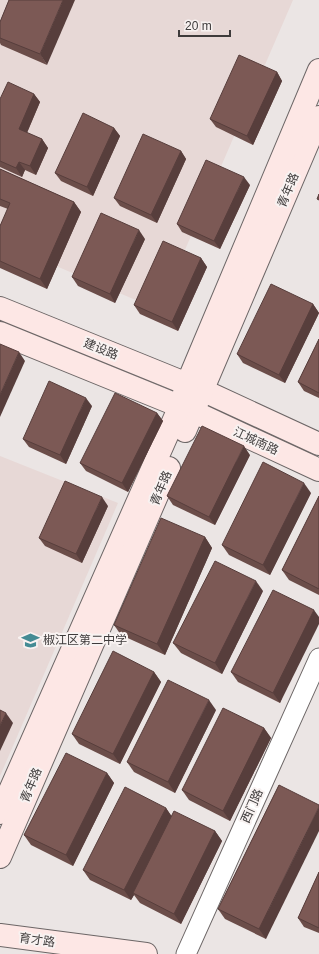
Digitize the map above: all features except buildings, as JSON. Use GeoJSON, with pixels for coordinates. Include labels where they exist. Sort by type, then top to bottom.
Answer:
{"type":"FeatureCollection","features":[{"type":"Feature","properties":{"kind":"main road"},"geometry":{"type":"LineString","coordinates":[[195,387],[319,70]]}},
{"type":"Feature","properties":{"kind":"main road","name":"青年路"},"geometry":{"type":"LineString","coordinates":[[0,857],[195,387],[319,117]]}},
{"type":"Feature","properties":{"kind":"main road","name":"建设路"},"geometry":{"type":"LineString","coordinates":[[0,308],[195,387]]}},
{"type":"Feature","properties":{"kind":"main road","name":"建设路"},"geometry":{"type":"LineString","coordinates":[[0,333],[187,409]]}},
{"type":"Feature","properties":{"kind":"main road","name":"江城南路"},"geometry":{"type":"LineString","coordinates":[[195,387],[319,444]]}},
{"type":"Feature","properties":{"kind":"main road"},"geometry":{"type":"LineString","coordinates":[[0,813],[187,409]]}},
{"type":"Feature","properties":{"kind":"main road","name":"江城南路"},"geometry":{"type":"LineString","coordinates":[[187,409],[319,470]]}},
{"type":"Feature","properties":{"kind":"main road","name":"育才路"},"geometry":{"type":"LineString","coordinates":[[0,935],[146,954]]}},
{"type":"Feature","properties":{"kind":"street","name":"西门路"},"geometry":{"type":"LineString","coordinates":[[186,954],[319,658]]}},
{"type":"Feature","properties":{"kind":"shaded area"},"geometry":{"type":"Polygon","coordinates":[[[0,0],[293,0],[159,310],[0,242],[0,0]]]}},
{"type":"Feature","properties":{"kind":"shaded area","name":"椒江区第二中学"},"geometry":{"type":"Polygon","coordinates":[[[0,456],[118,503],[0,776],[0,456]]]}},
{"type":"Feature","properties":{"kind":"place","name":"椒江区第二中学"},"geometry":{"type":"Point","coordinates":[30,640]}}]}
